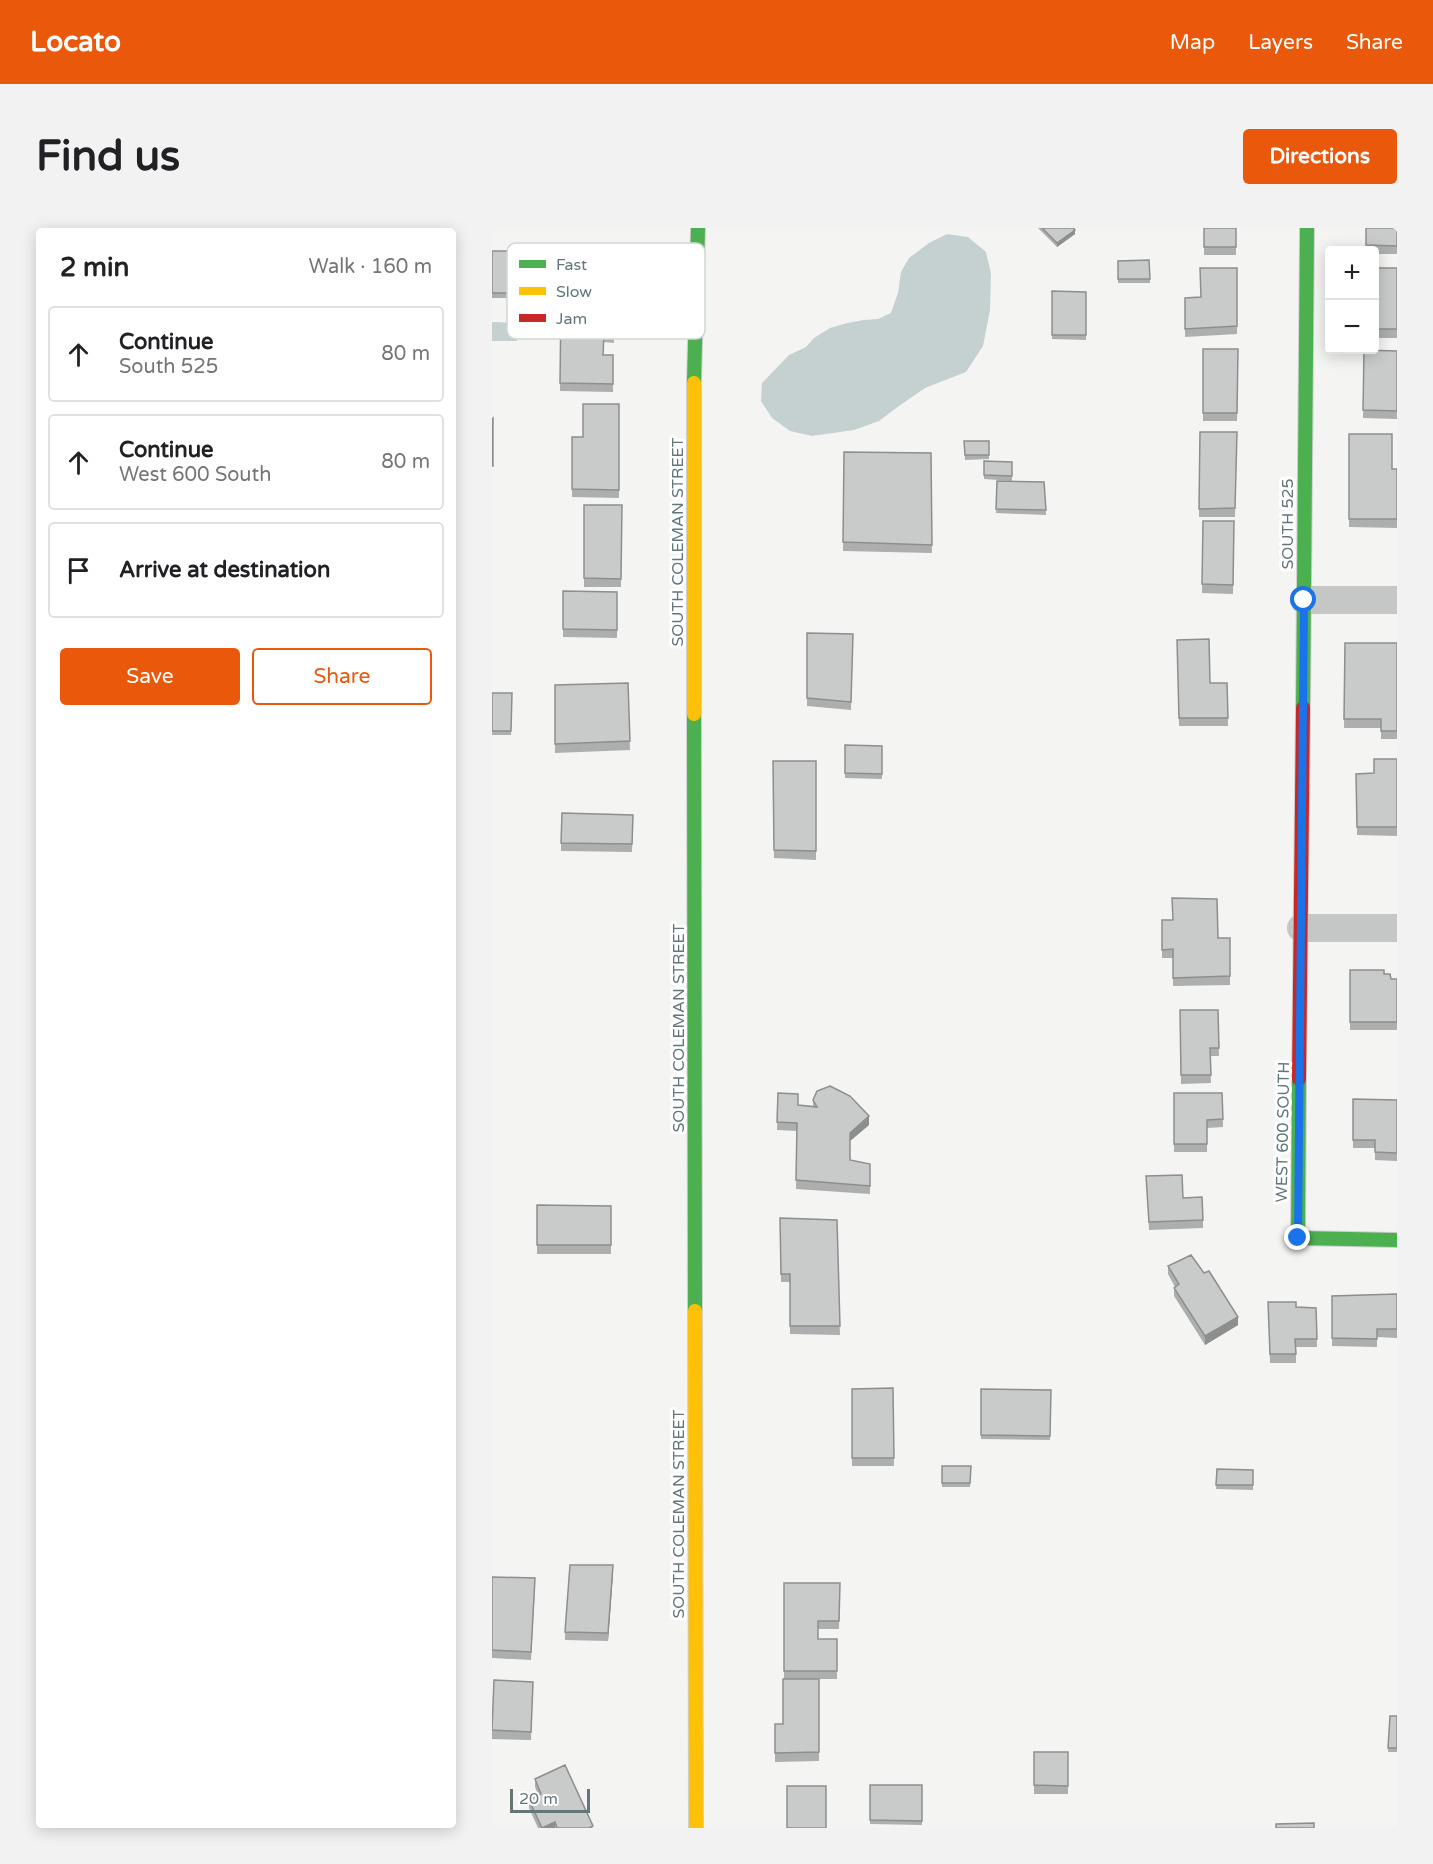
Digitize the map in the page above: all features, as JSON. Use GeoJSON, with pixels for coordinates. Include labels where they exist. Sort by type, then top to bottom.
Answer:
{"type":"FeatureCollection","features":[{"type":"Feature","properties":{"kind":"street","name":"SOUTH COLEMAN STREET"},"geometry":{"type":"LineString","coordinates":[[698,228],[698,243]]}},
{"type":"Feature","properties":{"kind":"street","name":"SOUTH 525"},"geometry":{"type":"LineString","coordinates":[[1301,928],[1307,228]]}},
{"type":"Feature","properties":{"kind":"street","name":"SOUTH COLEMAN STREET"},"geometry":{"type":"LineString","coordinates":[[695,339],[696,1828]]}},
{"type":"Feature","properties":{"kind":"street"},"geometry":{"type":"LineString","coordinates":[[1304,600],[1397,600]]}},
{"type":"Feature","properties":{"kind":"street"},"geometry":{"type":"LineString","coordinates":[[1301,928],[1397,928]]}},
{"type":"Feature","properties":{"kind":"street","name":"WEST 600 SOUTH"},"geometry":{"type":"LineString","coordinates":[[1301,928],[1298,1238],[1397,1240]]}},
{"type":"Feature","properties":{"kind":"shaded area"},"geometry":{"type":"Polygon","coordinates":[[[947,234],[968,237],[986,252],[991,274],[990,310],[983,346],[966,372],[925,388],[879,421],[854,430],[812,436],[790,431],[772,418],[761,401],[762,383],[789,355],[806,347],[814,338],[830,328],[878,319],[891,313],[898,293],[901,272],[909,258],[929,243],[947,234]]]}},
{"type":"Feature","properties":{"kind":"shaded area"},"geometry":{"type":"Polygon","coordinates":[[[492,322],[507,323],[507,339],[517,339],[517,341],[492,341],[492,322]]]}},
{"type":"Feature","properties":{"kind":"building"},"geometry":{"type":"Polygon","coordinates":[[[1042,228],[1073,228],[1075,230],[1057,243],[1042,228]]]}},
{"type":"Feature","properties":{"kind":"building"},"geometry":{"type":"Polygon","coordinates":[[[1204,228],[1236,228],[1236,247],[1204,247],[1204,228]]]}},
{"type":"Feature","properties":{"kind":"building"},"geometry":{"type":"Polygon","coordinates":[[[1366,228],[1397,228],[1397,246],[1366,245],[1366,228]]]}},
{"type":"Feature","properties":{"kind":"building"},"geometry":{"type":"Polygon","coordinates":[[[492,251],[507,251],[507,293],[492,293],[492,251]]]}},
{"type":"Feature","properties":{"kind":"building"},"geometry":{"type":"Polygon","coordinates":[[[1149,260],[1150,279],[1118,279],[1118,261],[1149,260]]]}},
{"type":"Feature","properties":{"kind":"building"},"geometry":{"type":"Polygon","coordinates":[[[1200,268],[1237,268],[1237,326],[1185,329],[1185,298],[1201,297],[1200,268]]]}},
{"type":"Feature","properties":{"kind":"building"},"geometry":{"type":"Polygon","coordinates":[[[1379,268],[1397,268],[1397,329],[1379,329],[1379,268]]]}},
{"type":"Feature","properties":{"kind":"building"},"geometry":{"type":"Polygon","coordinates":[[[1052,291],[1086,292],[1086,335],[1052,335],[1052,291]]]}},
{"type":"Feature","properties":{"kind":"building"},"geometry":{"type":"Polygon","coordinates":[[[561,339],[604,339],[603,355],[613,355],[613,384],[560,383],[561,339]]]}},
{"type":"Feature","properties":{"kind":"building"},"geometry":{"type":"Polygon","coordinates":[[[1203,349],[1238,349],[1237,413],[1203,413],[1203,349]]]}},
{"type":"Feature","properties":{"kind":"building"},"geometry":{"type":"Polygon","coordinates":[[[1379,350],[1397,351],[1397,411],[1363,410],[1364,354],[1379,354],[1379,350]]]}},
{"type":"Feature","properties":{"kind":"building"},"geometry":{"type":"Polygon","coordinates":[[[583,404],[619,404],[619,490],[572,489],[572,437],[583,437],[583,404]]]}},
{"type":"Feature","properties":{"kind":"building"},"geometry":{"type":"Polygon","coordinates":[[[492,419],[493,466],[492,466],[492,419]]]}},
{"type":"Feature","properties":{"kind":"building"},"geometry":{"type":"Polygon","coordinates":[[[1200,432],[1237,432],[1235,508],[1199,509],[1200,432]]]}},
{"type":"Feature","properties":{"kind":"building"},"geometry":{"type":"Polygon","coordinates":[[[1349,434],[1392,434],[1392,469],[1397,469],[1397,519],[1349,519],[1349,434]]]}},
{"type":"Feature","properties":{"kind":"building"},"geometry":{"type":"Polygon","coordinates":[[[964,441],[989,441],[989,455],[965,455],[964,441]]]}},
{"type":"Feature","properties":{"kind":"building"},"geometry":{"type":"Polygon","coordinates":[[[844,452],[931,453],[932,545],[843,542],[844,452]]]}},
{"type":"Feature","properties":{"kind":"building"},"geometry":{"type":"Polygon","coordinates":[[[984,461],[1012,462],[1012,476],[984,475],[984,461]]]}},
{"type":"Feature","properties":{"kind":"building"},"geometry":{"type":"Polygon","coordinates":[[[997,481],[1044,482],[1046,510],[996,509],[997,481]]]}},
{"type":"Feature","properties":{"kind":"building"},"geometry":{"type":"Polygon","coordinates":[[[584,505],[622,505],[621,579],[584,578],[584,505]]]}},
{"type":"Feature","properties":{"kind":"building"},"geometry":{"type":"Polygon","coordinates":[[[1203,521],[1234,521],[1233,585],[1202,584],[1203,521]]]}},
{"type":"Feature","properties":{"kind":"building"},"geometry":{"type":"Polygon","coordinates":[[[563,591],[617,592],[617,630],[563,629],[563,591]]]}},
{"type":"Feature","properties":{"kind":"building"},"geometry":{"type":"Polygon","coordinates":[[[807,633],[853,634],[851,702],[807,698],[807,633]]]}},
{"type":"Feature","properties":{"kind":"building"},"geometry":{"type":"Polygon","coordinates":[[[1209,639],[1210,683],[1227,683],[1228,718],[1179,718],[1177,640],[1209,639]]]}},
{"type":"Feature","properties":{"kind":"building"},"geometry":{"type":"Polygon","coordinates":[[[1345,643],[1397,643],[1397,731],[1381,731],[1381,719],[1344,719],[1345,643]]]}},
{"type":"Feature","properties":{"kind":"building"},"geometry":{"type":"Polygon","coordinates":[[[628,683],[630,741],[555,744],[555,685],[628,683]]]}},
{"type":"Feature","properties":{"kind":"building"},"geometry":{"type":"Polygon","coordinates":[[[492,693],[512,693],[511,731],[492,731],[492,693]]]}},
{"type":"Feature","properties":{"kind":"building"},"geometry":{"type":"Polygon","coordinates":[[[845,745],[882,746],[882,774],[845,773],[845,745]]]}},
{"type":"Feature","properties":{"kind":"building"},"geometry":{"type":"Polygon","coordinates":[[[1374,759],[1397,759],[1397,827],[1357,827],[1356,774],[1374,773],[1374,759]]]}},
{"type":"Feature","properties":{"kind":"building"},"geometry":{"type":"Polygon","coordinates":[[[773,761],[816,761],[816,851],[774,850],[773,761]]]}},
{"type":"Feature","properties":{"kind":"building"},"geometry":{"type":"Polygon","coordinates":[[[562,813],[633,815],[632,844],[561,843],[562,813]]]}},
{"type":"Feature","properties":{"kind":"building"},"geometry":{"type":"Polygon","coordinates":[[[1172,898],[1217,899],[1218,938],[1230,938],[1230,976],[1173,978],[1173,949],[1162,950],[1162,920],[1173,920],[1172,898]]]}},
{"type":"Feature","properties":{"kind":"building"},"geometry":{"type":"Polygon","coordinates":[[[1350,970],[1384,970],[1384,974],[1390,974],[1391,979],[1397,979],[1397,1022],[1350,1022],[1350,970]]]}},
{"type":"Feature","properties":{"kind":"building"},"geometry":{"type":"Polygon","coordinates":[[[1180,1010],[1218,1010],[1219,1048],[1210,1048],[1211,1075],[1181,1075],[1180,1010]]]}},
{"type":"Feature","properties":{"kind":"building"},"geometry":{"type":"Polygon","coordinates":[[[830,1086],[850,1096],[869,1116],[850,1133],[850,1160],[870,1164],[870,1186],[796,1180],[797,1123],[777,1122],[778,1093],[798,1094],[798,1105],[817,1107],[813,1100],[817,1091],[830,1086]]]}},
{"type":"Feature","properties":{"kind":"building"},"geometry":{"type":"Polygon","coordinates":[[[1174,1093],[1222,1093],[1223,1119],[1207,1120],[1207,1144],[1174,1144],[1174,1093]]]}},
{"type":"Feature","properties":{"kind":"building"},"geometry":{"type":"Polygon","coordinates":[[[1353,1099],[1397,1100],[1397,1153],[1375,1152],[1375,1140],[1353,1140],[1353,1099]]]}},
{"type":"Feature","properties":{"kind":"building"},"geometry":{"type":"Polygon","coordinates":[[[1182,1175],[1183,1198],[1202,1197],[1203,1220],[1149,1222],[1146,1176],[1182,1175]]]}},
{"type":"Feature","properties":{"kind":"building"},"geometry":{"type":"Polygon","coordinates":[[[537,1205],[611,1206],[611,1245],[537,1245],[537,1205]]]}},
{"type":"Feature","properties":{"kind":"building"},"geometry":{"type":"Polygon","coordinates":[[[780,1218],[837,1220],[840,1326],[790,1326],[790,1274],[781,1274],[780,1218]]]}},
{"type":"Feature","properties":{"kind":"building"},"geometry":{"type":"Polygon","coordinates":[[[1191,1255],[1204,1273],[1209,1271],[1238,1317],[1205,1336],[1174,1288],[1179,1284],[1168,1266],[1191,1255]]]}},
{"type":"Feature","properties":{"kind":"building"},"geometry":{"type":"Polygon","coordinates":[[[1397,1294],[1397,1329],[1377,1329],[1377,1339],[1332,1338],[1332,1296],[1397,1294]]]}},
{"type":"Feature","properties":{"kind":"building"},"geometry":{"type":"Polygon","coordinates":[[[1268,1302],[1296,1302],[1296,1307],[1316,1308],[1317,1339],[1295,1339],[1296,1354],[1270,1354],[1268,1302]]]}},
{"type":"Feature","properties":{"kind":"building"},"geometry":{"type":"Polygon","coordinates":[[[893,1388],[894,1458],[852,1458],[852,1389],[893,1388]]]}},
{"type":"Feature","properties":{"kind":"building"},"geometry":{"type":"Polygon","coordinates":[[[981,1389],[1051,1390],[1050,1436],[981,1435],[981,1389]]]}},
{"type":"Feature","properties":{"kind":"building"},"geometry":{"type":"Polygon","coordinates":[[[942,1466],[971,1466],[970,1483],[942,1483],[942,1466]]]}},
{"type":"Feature","properties":{"kind":"building"},"geometry":{"type":"Polygon","coordinates":[[[1217,1469],[1253,1470],[1253,1485],[1216,1485],[1217,1469]]]}},
{"type":"Feature","properties":{"kind":"building"},"geometry":{"type":"Polygon","coordinates":[[[570,1565],[613,1565],[608,1633],[565,1632],[570,1565]]]}},
{"type":"Feature","properties":{"kind":"building"},"geometry":{"type":"Polygon","coordinates":[[[492,1577],[535,1578],[531,1652],[492,1650],[492,1577]]]}},
{"type":"Feature","properties":{"kind":"building"},"geometry":{"type":"Polygon","coordinates":[[[784,1583],[840,1583],[839,1621],[818,1621],[818,1639],[837,1639],[837,1671],[784,1671],[784,1583]]]}},
{"type":"Feature","properties":{"kind":"building"},"geometry":{"type":"Polygon","coordinates":[[[783,1679],[819,1679],[819,1752],[775,1753],[775,1724],[783,1724],[783,1679]]]}},
{"type":"Feature","properties":{"kind":"building"},"geometry":{"type":"Polygon","coordinates":[[[494,1680],[533,1682],[531,1732],[492,1730],[494,1680]]]}},
{"type":"Feature","properties":{"kind":"building"},"geometry":{"type":"Polygon","coordinates":[[[1390,1716],[1397,1716],[1397,1748],[1388,1748],[1390,1716]]]}},
{"type":"Feature","properties":{"kind":"building"},"geometry":{"type":"Polygon","coordinates":[[[1034,1752],[1068,1752],[1068,1786],[1034,1785],[1034,1752]]]}},
{"type":"Feature","properties":{"kind":"building"},"geometry":{"type":"Polygon","coordinates":[[[565,1765],[593,1826],[589,1828],[557,1828],[555,1822],[542,1828],[529,1800],[541,1794],[535,1779],[565,1765]]]}},
{"type":"Feature","properties":{"kind":"building"},"geometry":{"type":"Polygon","coordinates":[[[870,1785],[922,1785],[922,1821],[870,1820],[870,1785]]]}},
{"type":"Feature","properties":{"kind":"building"},"geometry":{"type":"Polygon","coordinates":[[[787,1786],[826,1786],[826,1828],[787,1828],[787,1786]]]}},
{"type":"Feature","properties":{"kind":"building"},"geometry":{"type":"Polygon","coordinates":[[[1314,1823],[1314,1828],[1276,1828],[1276,1824],[1314,1823]]]}},
{"type":"Feature","properties":{"kind":"traffic: fast"},"geometry":{"type":"LineString","coordinates":[[698,228],[698,243]]}},
{"type":"Feature","properties":{"kind":"traffic: fast"},"geometry":{"type":"LineString","coordinates":[[1303,708],[1307,228]]}},
{"type":"Feature","properties":{"kind":"traffic: fast"},"geometry":{"type":"LineString","coordinates":[[694,383],[695,339]]}},
{"type":"Feature","properties":{"kind":"traffic: fast"},"geometry":{"type":"LineString","coordinates":[[694,714],[695,1311]]}},
{"type":"Feature","properties":{"kind":"traffic: fast"},"geometry":{"type":"LineString","coordinates":[[1299,1079],[1298,1238],[1397,1240]]}},
{"type":"Feature","properties":{"kind":"traffic: slow"},"geometry":{"type":"LineString","coordinates":[[694,383],[694,714]]}},
{"type":"Feature","properties":{"kind":"traffic: slow"},"geometry":{"type":"LineString","coordinates":[[695,1311],[696,1828]]}},
{"type":"Feature","properties":{"kind":"traffic: jam"},"geometry":{"type":"LineString","coordinates":[[1299,1079],[1303,708]]}},
{"type":"Feature","properties":{"kind":"route"},"geometry":{"type":"LineString","coordinates":[[1298,1238],[1304,600]]}}]}
